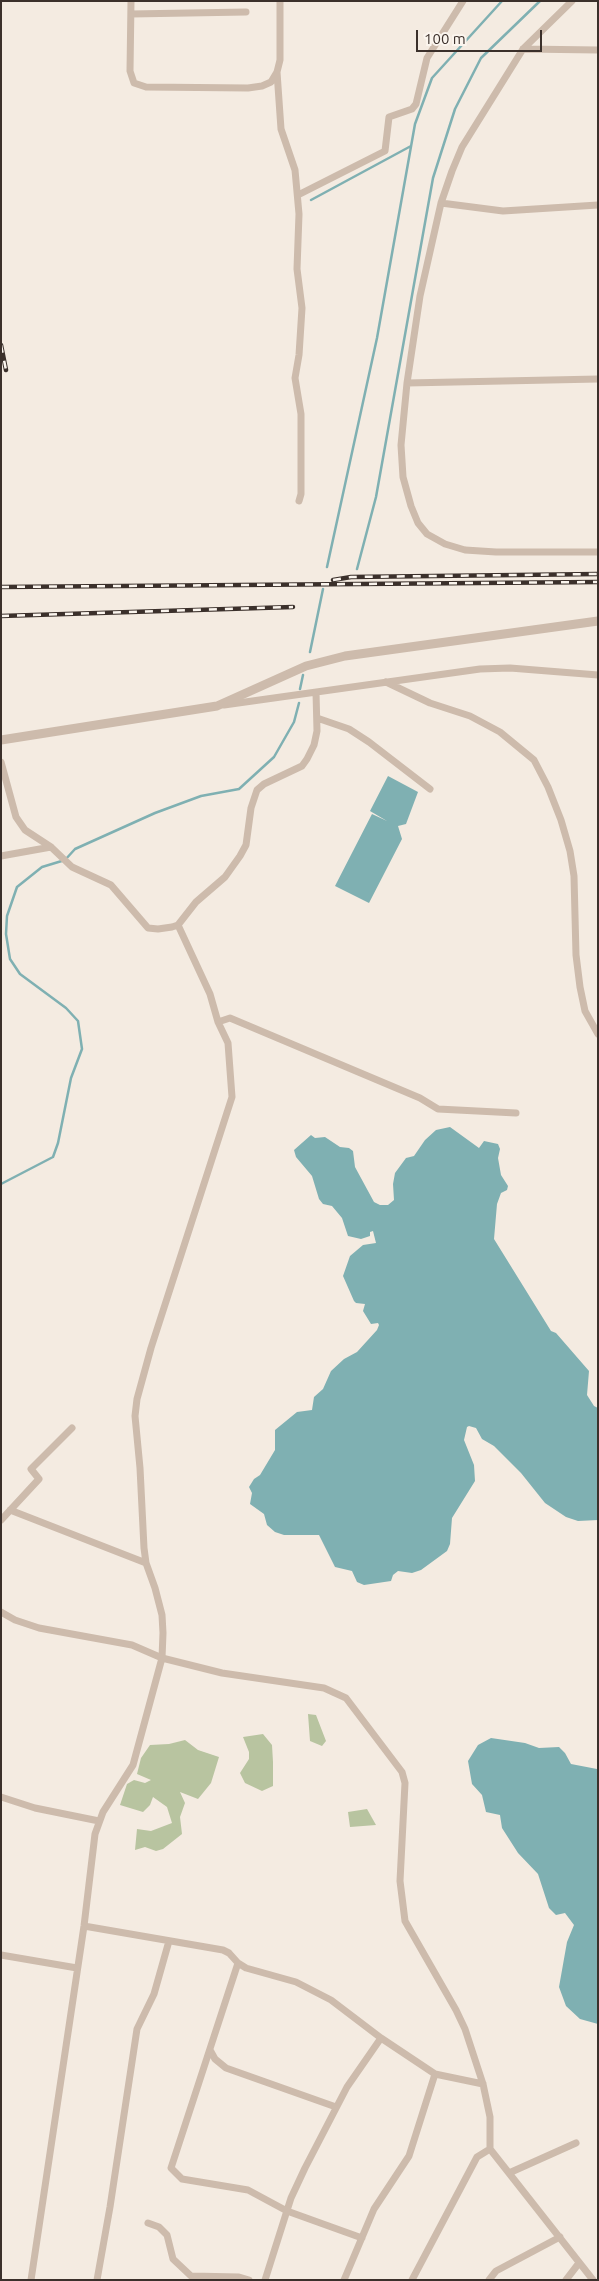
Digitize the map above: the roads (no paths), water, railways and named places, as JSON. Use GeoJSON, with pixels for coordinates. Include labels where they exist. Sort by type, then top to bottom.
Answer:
{"type":"FeatureCollection","features":[{"type":"Feature","properties":{"kind":"street"},"geometry":{"type":"LineString","coordinates":[[131,1],[131,78],[138,85],[146,87],[255,87],[271,82],[277,72],[280,60],[280,1]]}},
{"type":"Feature","properties":{"kind":"street"},"geometry":{"type":"LineString","coordinates":[[298,195],[385,151],[390,117],[412,109],[416,104],[427,58],[462,1]]}},
{"type":"Feature","properties":{"kind":"street"},"geometry":{"type":"LineString","coordinates":[[572,1],[523,49],[462,147],[441,203],[420,296],[401,445],[403,477],[418,523],[428,534],[445,544],[465,550],[496,552],[598,552]]}},
{"type":"Feature","properties":{"kind":"street"},"geometry":{"type":"LineString","coordinates":[[131,14],[246,12]]}},
{"type":"Feature","properties":{"kind":"street"},"geometry":{"type":"LineString","coordinates":[[523,49],[598,50]]}},
{"type":"Feature","properties":{"kind":"street"},"geometry":{"type":"LineString","coordinates":[[277,72],[281,129],[295,170],[298,195],[297,269],[302,308],[299,356],[295,378],[301,414],[301,494],[299,500]]}},
{"type":"Feature","properties":{"kind":"street"},"geometry":{"type":"LineString","coordinates":[[441,203],[503,211],[598,205]]}},
{"type":"Feature","properties":{"kind":"street"},"geometry":{"type":"LineString","coordinates":[[408,382],[598,379]]}},
{"type":"Feature","properties":{"kind":"street"},"geometry":{"type":"LineString","coordinates":[[217,706],[306,666],[345,656],[598,621]]}},
{"type":"Feature","properties":{"kind":"street"},"geometry":{"type":"LineString","coordinates":[[1,740],[217,706],[480,669],[510,668],[598,675]]}},
{"type":"Feature","properties":{"kind":"street"},"geometry":{"type":"LineString","coordinates":[[386,682],[430,703],[470,716],[500,732],[534,760],[555,804],[570,851],[574,876],[576,955],[580,987],[586,1011],[598,1034]]}},
{"type":"Feature","properties":{"kind":"street"},"geometry":{"type":"LineString","coordinates":[[1,762],[16,817],[26,830],[51,847],[72,866],[111,885],[148,928],[158,930],[178,925],[196,902],[225,877],[240,856],[248,838],[251,808],[257,790],[264,784],[302,766],[307,759],[314,745],[317,718],[316,692]]}},
{"type":"Feature","properties":{"kind":"street"},"geometry":{"type":"LineString","coordinates":[[317,718],[349,729],[430,789]]}},
{"type":"Feature","properties":{"kind":"street"},"geometry":{"type":"LineString","coordinates":[[1,856],[51,847]]}},
{"type":"Feature","properties":{"kind":"street"},"geometry":{"type":"LineString","coordinates":[[31,2280],[84,1926],[95,1834],[99,1821],[133,1764],[162,1658],[164,1634],[162,1615],[156,1588],[146,1563],[135,1416],[137,1399],[151,1348],[230,1104],[232,1084],[228,1043],[218,1022],[210,994],[178,925]]}},
{"type":"Feature","properties":{"kind":"street"},"geometry":{"type":"LineString","coordinates":[[218,1022],[230,1018],[420,1098],[438,1109],[516,1113]]}},
{"type":"Feature","properties":{"kind":"street"},"geometry":{"type":"LineString","coordinates":[[1,1520],[39,1479],[32,1469],[72,1428]]}},
{"type":"Feature","properties":{"kind":"street"},"geometry":{"type":"LineString","coordinates":[[10,1510],[146,1563]]}},
{"type":"Feature","properties":{"kind":"street"},"geometry":{"type":"LineString","coordinates":[[1,1612],[15,1620],[39,1628],[132,1646],[162,1658],[222,1673],[324,1688],[346,1698],[402,1772],[406,1793],[400,1881],[405,1921],[456,2010],[483,2084],[490,2117],[490,2148],[593,2280]]}},
{"type":"Feature","properties":{"kind":"street"},"geometry":{"type":"LineString","coordinates":[[1,1797],[35,1808],[99,1821]]}},
{"type":"Feature","properties":{"kind":"street"},"geometry":{"type":"LineString","coordinates":[[84,1926],[223,1950],[229,1953],[238,1964],[258,1972],[296,1982],[331,2000],[381,2038],[435,2074],[483,2084]]}},
{"type":"Feature","properties":{"kind":"street"},"geometry":{"type":"LineString","coordinates":[[97,2280],[138,2028],[154,1994],[169,1941]]}},
{"type":"Feature","properties":{"kind":"street"},"geometry":{"type":"LineString","coordinates":[[1,1955],[77,1968]]}},
{"type":"Feature","properties":{"kind":"street"},"geometry":{"type":"LineString","coordinates":[[238,1964],[171,2168],[182,2180],[248,2190],[287,2211],[362,2238]]}},
{"type":"Feature","properties":{"kind":"street"},"geometry":{"type":"LineString","coordinates":[[265,2280],[287,2211],[305,2168],[336,2108],[381,2038]]}},
{"type":"Feature","properties":{"kind":"street"},"geometry":{"type":"LineString","coordinates":[[210,2050],[215,2059],[226,2068],[336,2108]]}},
{"type":"Feature","properties":{"kind":"street"},"geometry":{"type":"LineString","coordinates":[[344,2280],[381,2196],[409,2156],[435,2074]]}},
{"type":"Feature","properties":{"kind":"street"},"geometry":{"type":"LineString","coordinates":[[509,2173],[576,2143]]}},
{"type":"Feature","properties":{"kind":"street"},"geometry":{"type":"LineString","coordinates":[[412,2280],[476,2157],[490,2148]]}},
{"type":"Feature","properties":{"kind":"street"},"geometry":{"type":"LineString","coordinates":[[148,2223],[159,2227],[167,2235],[173,2259],[191,2276],[238,2277],[248,2280]]}},
{"type":"Feature","properties":{"kind":"street"},"geometry":{"type":"LineString","coordinates":[[490,2280],[496,2271],[560,2237]]}},
{"type":"Feature","properties":{"kind":"street"},"geometry":{"type":"LineString","coordinates":[[566,2280],[579,2263]]}},
{"type":"Feature","properties":{"kind":"water"},"geometry":{"type":"Polygon","coordinates":[[[388,776],[418,792],[406,824],[398,826],[402,839],[369,903],[335,886],[372,814],[387,821],[370,811],[388,776]]]}},
{"type":"Feature","properties":{"kind":"water"},"geometry":{"type":"Polygon","coordinates":[[[450,1127],[479,1148],[484,1141],[498,1144],[500,1149],[498,1158],[501,1175],[508,1186],[507,1190],[501,1193],[497,1204],[494,1239],[551,1331],[556,1333],[589,1371],[587,1395],[594,1406],[598,1408],[598,1520],[578,1521],[566,1517],[545,1503],[521,1473],[494,1446],[482,1439],[476,1428],[469,1426],[467,1427],[464,1440],[474,1465],[475,1481],[452,1518],[450,1544],[447,1551],[421,1570],[412,1573],[398,1571],[393,1575],[391,1581],[364,1585],[357,1582],[352,1571],[335,1567],[319,1535],[284,1535],[275,1532],[267,1525],[264,1514],[250,1504],[252,1493],[249,1487],[254,1479],[260,1475],[275,1450],[275,1430],[297,1412],[312,1410],[314,1397],[323,1389],[331,1371],[344,1359],[357,1352],[377,1330],[379,1325],[378,1323],[371,1324],[363,1311],[365,1304],[354,1301],[343,1276],[350,1256],[363,1245],[376,1243],[373,1231],[370,1232],[370,1236],[361,1239],[348,1236],[342,1218],[332,1206],[323,1204],[319,1199],[312,1176],[296,1157],[294,1150],[311,1135],[315,1138],[325,1137],[340,1147],[349,1148],[353,1151],[355,1167],[374,1202],[380,1205],[388,1205],[394,1200],[393,1184],[395,1173],[406,1158],[414,1156],[425,1140],[436,1130],[450,1127]]]}},
{"type":"Feature","properties":{"kind":"water"},"geometry":{"type":"Polygon","coordinates":[[[491,1738],[525,1743],[539,1748],[559,1747],[571,1764],[597,1769],[598,2024],[580,2019],[566,2006],[559,1987],[567,1942],[574,1925],[565,1913],[556,1915],[549,1908],[538,1874],[518,1853],[502,1828],[500,1815],[486,1812],[482,1795],[472,1784],[468,1761],[478,1745],[491,1738]]]}},
{"type":"Feature","properties":{"kind":"waterway"},"geometry":{"type":"LineString","coordinates":[[327,567],[377,338],[415,124],[432,78],[502,1]]}},
{"type":"Feature","properties":{"kind":"waterway"},"geometry":{"type":"LineString","coordinates":[[357,569],[376,497],[433,178],[455,109],[481,58],[540,1]]}},
{"type":"Feature","properties":{"kind":"waterway"},"geometry":{"type":"LineString","coordinates":[[311,200],[411,146]]}},
{"type":"Feature","properties":{"kind":"waterway"},"geometry":{"type":"LineString","coordinates":[[310,652],[323,589]]}},
{"type":"Feature","properties":{"kind":"waterway"},"geometry":{"type":"LineString","coordinates":[[300,689],[303,675]]}},
{"type":"Feature","properties":{"kind":"waterway"},"geometry":{"type":"LineString","coordinates":[[1,1184],[53,1157],[58,1143],[71,1078],[82,1049],[78,1021],[66,1008],[20,974],[10,959],[6,934],[7,916],[17,887],[42,867],[65,860],[75,849],[155,813],[201,796],[239,789],[274,757],[294,722],[299,703]]}},
{"type":"Feature","properties":{"kind":"railway"},"geometry":{"type":"LineString","coordinates":[[1,345],[6,370]]}},
{"type":"Feature","properties":{"kind":"railway"},"geometry":{"type":"LineString","coordinates":[[333,580],[351,577],[598,574]]}},
{"type":"Feature","properties":{"kind":"railway"},"geometry":{"type":"LineString","coordinates":[[1,587],[598,582]]}},
{"type":"Feature","properties":{"kind":"railway"},"geometry":{"type":"LineString","coordinates":[[1,616],[293,607]]}}]}
